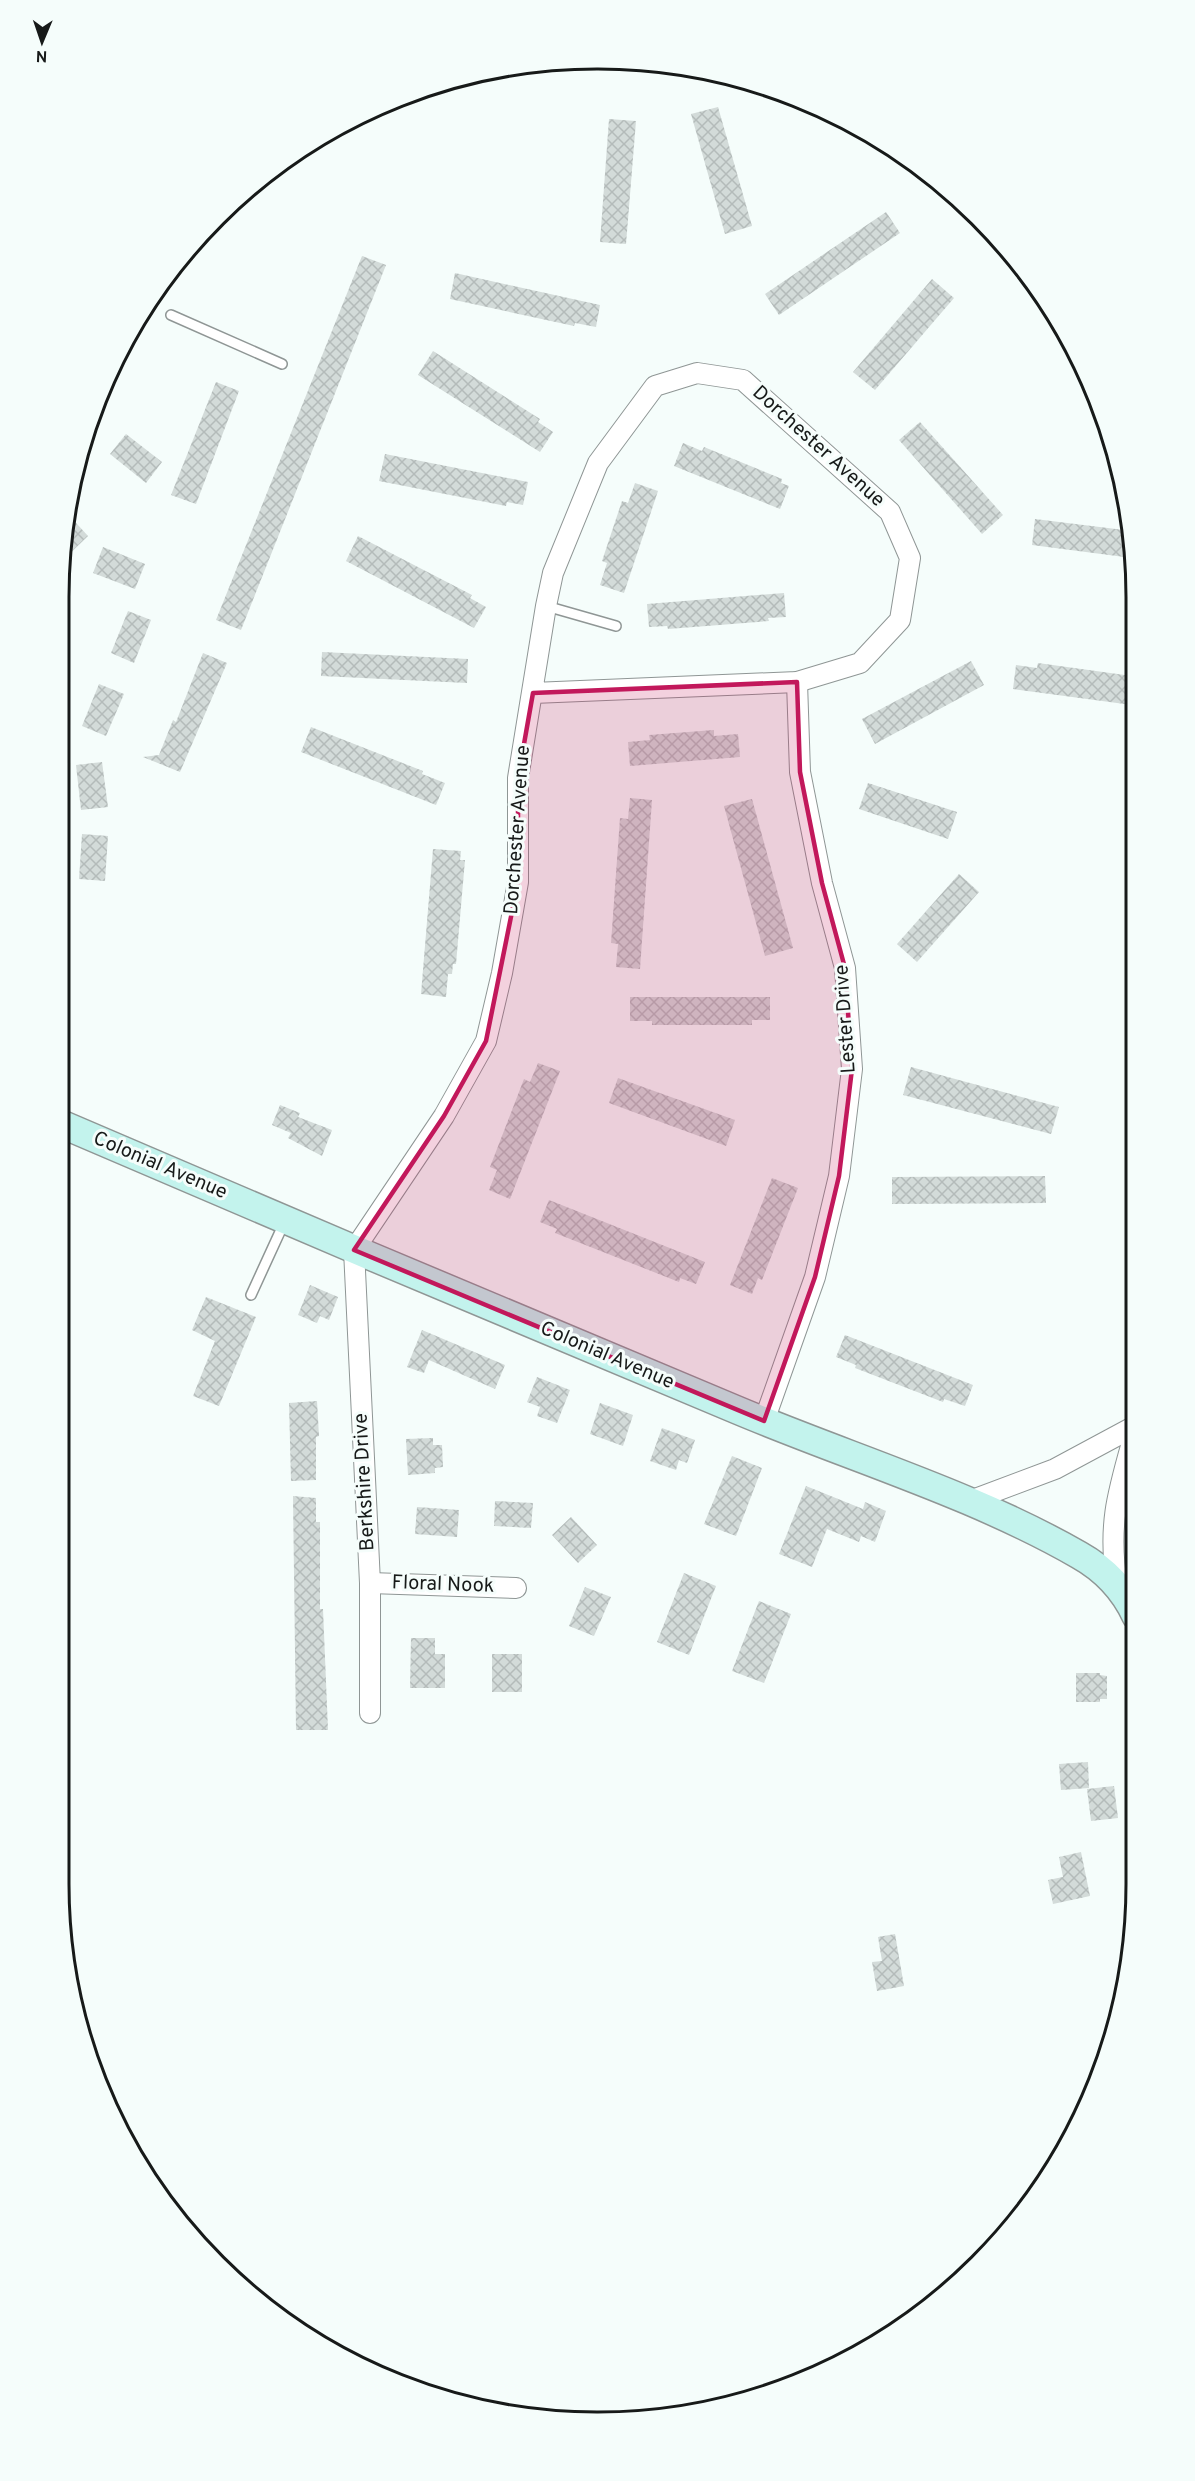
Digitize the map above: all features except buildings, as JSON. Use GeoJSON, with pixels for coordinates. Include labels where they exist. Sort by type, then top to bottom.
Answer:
{"type":"FeatureCollection","features":[{"type":"Feature","properties":{"kind":"street","name":"Dorchester Avenue"},"geometry":{"type":"LineString","coordinates":[[354,1250],[444,1116],[486,1041],[502,973],[518,882],[518,778],[553,573],[598,463],[655,386],[697,373],[743,381],[890,512],[910,558],[900,620],[860,663],[797,682],[533,693]]}},
{"type":"Feature","properties":{"kind":"street","name":"Lester Drive"},"geometry":{"type":"LineString","coordinates":[[764,1421],[815,1277],[839,1176],[852,1069],[845,968],[822,883],[800,772],[797,682]]}},
{"type":"Feature","properties":{"kind":"street","name":"Colonial Avenue"},"geometry":{"type":"LineString","coordinates":[[69,1128],[354,1250],[764,1421],[967,1502],[1082,1556],[1117,1584],[1126,1598]]}},
{"type":"Feature","properties":{"kind":"street","name":"Berkshire Drive"},"geometry":{"type":"LineString","coordinates":[[354,1250],[370,1583],[370,1713]]}},
{"type":"Feature","properties":{"kind":"street"},"geometry":{"type":"LineString","coordinates":[[967,1502],[1055,1469],[1126,1430]]}},
{"type":"Feature","properties":{"kind":"street"},"geometry":{"type":"LineString","coordinates":[[1117,1584],[1112,1553],[1114,1506],[1126,1464]]}},
{"type":"Feature","properties":{"kind":"street","name":"Floral Nook"},"geometry":{"type":"LineString","coordinates":[[370,1583],[516,1588]]}},
{"type":"Feature","properties":{"kind":"lane"},"geometry":{"type":"LineString","coordinates":[[171,315],[282,364]]}},
{"type":"Feature","properties":{"kind":"lane"},"geometry":{"type":"LineString","coordinates":[[546,606],[616,626]]}},
{"type":"Feature","properties":{"kind":"lane"},"geometry":{"type":"LineString","coordinates":[[251,1295],[285,1220]]}},
{"type":"Feature","properties":{"kind":"highlighted area"},"geometry":{"type":"Polygon","coordinates":[[[797,682],[800,772],[822,883],[845,968],[852,1069],[839,1176],[815,1277],[764,1421],[354,1250],[444,1116],[486,1041],[518,882],[518,778],[533,693],[797,682]]]}}]}
